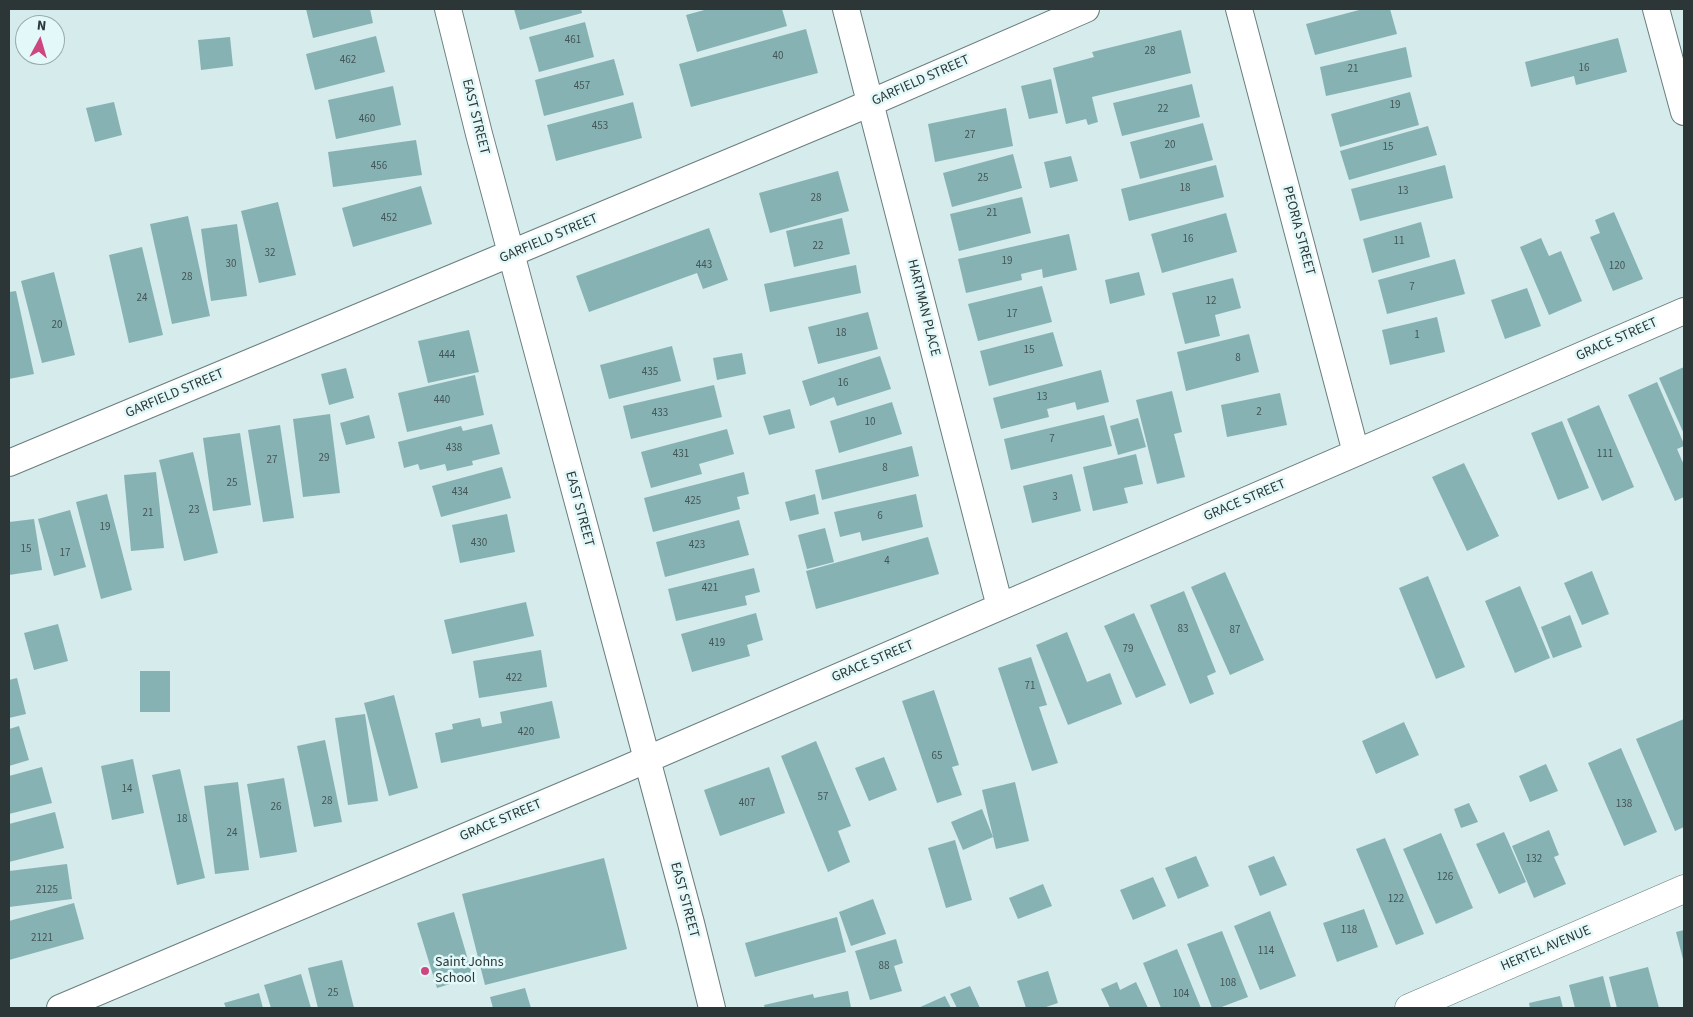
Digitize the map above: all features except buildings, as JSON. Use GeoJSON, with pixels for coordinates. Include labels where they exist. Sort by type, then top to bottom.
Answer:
{"type":"FeatureCollection","features":[{"type":"Feature","properties":{"kind":"street","name":"EAST STREET"},"geometry":{"type":"LineString","coordinates":[[448,9],[712,1008]]}},
{"type":"Feature","properties":{"kind":"street","name":"HARTMAN PLACE"},"geometry":{"type":"LineString","coordinates":[[846,9],[1000,607]]}},
{"type":"Feature","properties":{"kind":"street","name":"GARFIELD STREET"},"geometry":{"type":"LineString","coordinates":[[9,463],[512,254],[870,103],[1086,9]]}},
{"type":"Feature","properties":{"kind":"street","name":"PEORIA STREET"},"geometry":{"type":"LineString","coordinates":[[1239,9],[1356,453]]}},
{"type":"Feature","properties":{"kind":"street"},"geometry":{"type":"LineString","coordinates":[[1656,9],[1684,112]]}},
{"type":"Feature","properties":{"kind":"street","name":"GRACE STREET"},"geometry":{"type":"LineString","coordinates":[[60,1008],[646,759],[1684,311]]}},
{"type":"Feature","properties":{"kind":"street","name":"HERTEL AVENUE"},"geometry":{"type":"LineString","coordinates":[[1409,1008],[1684,889]]}},
{"type":"Feature","properties":{"kind":"place","name":"Saint Johns School"},"geometry":{"type":"Point","coordinates":[425,971]}}]}
